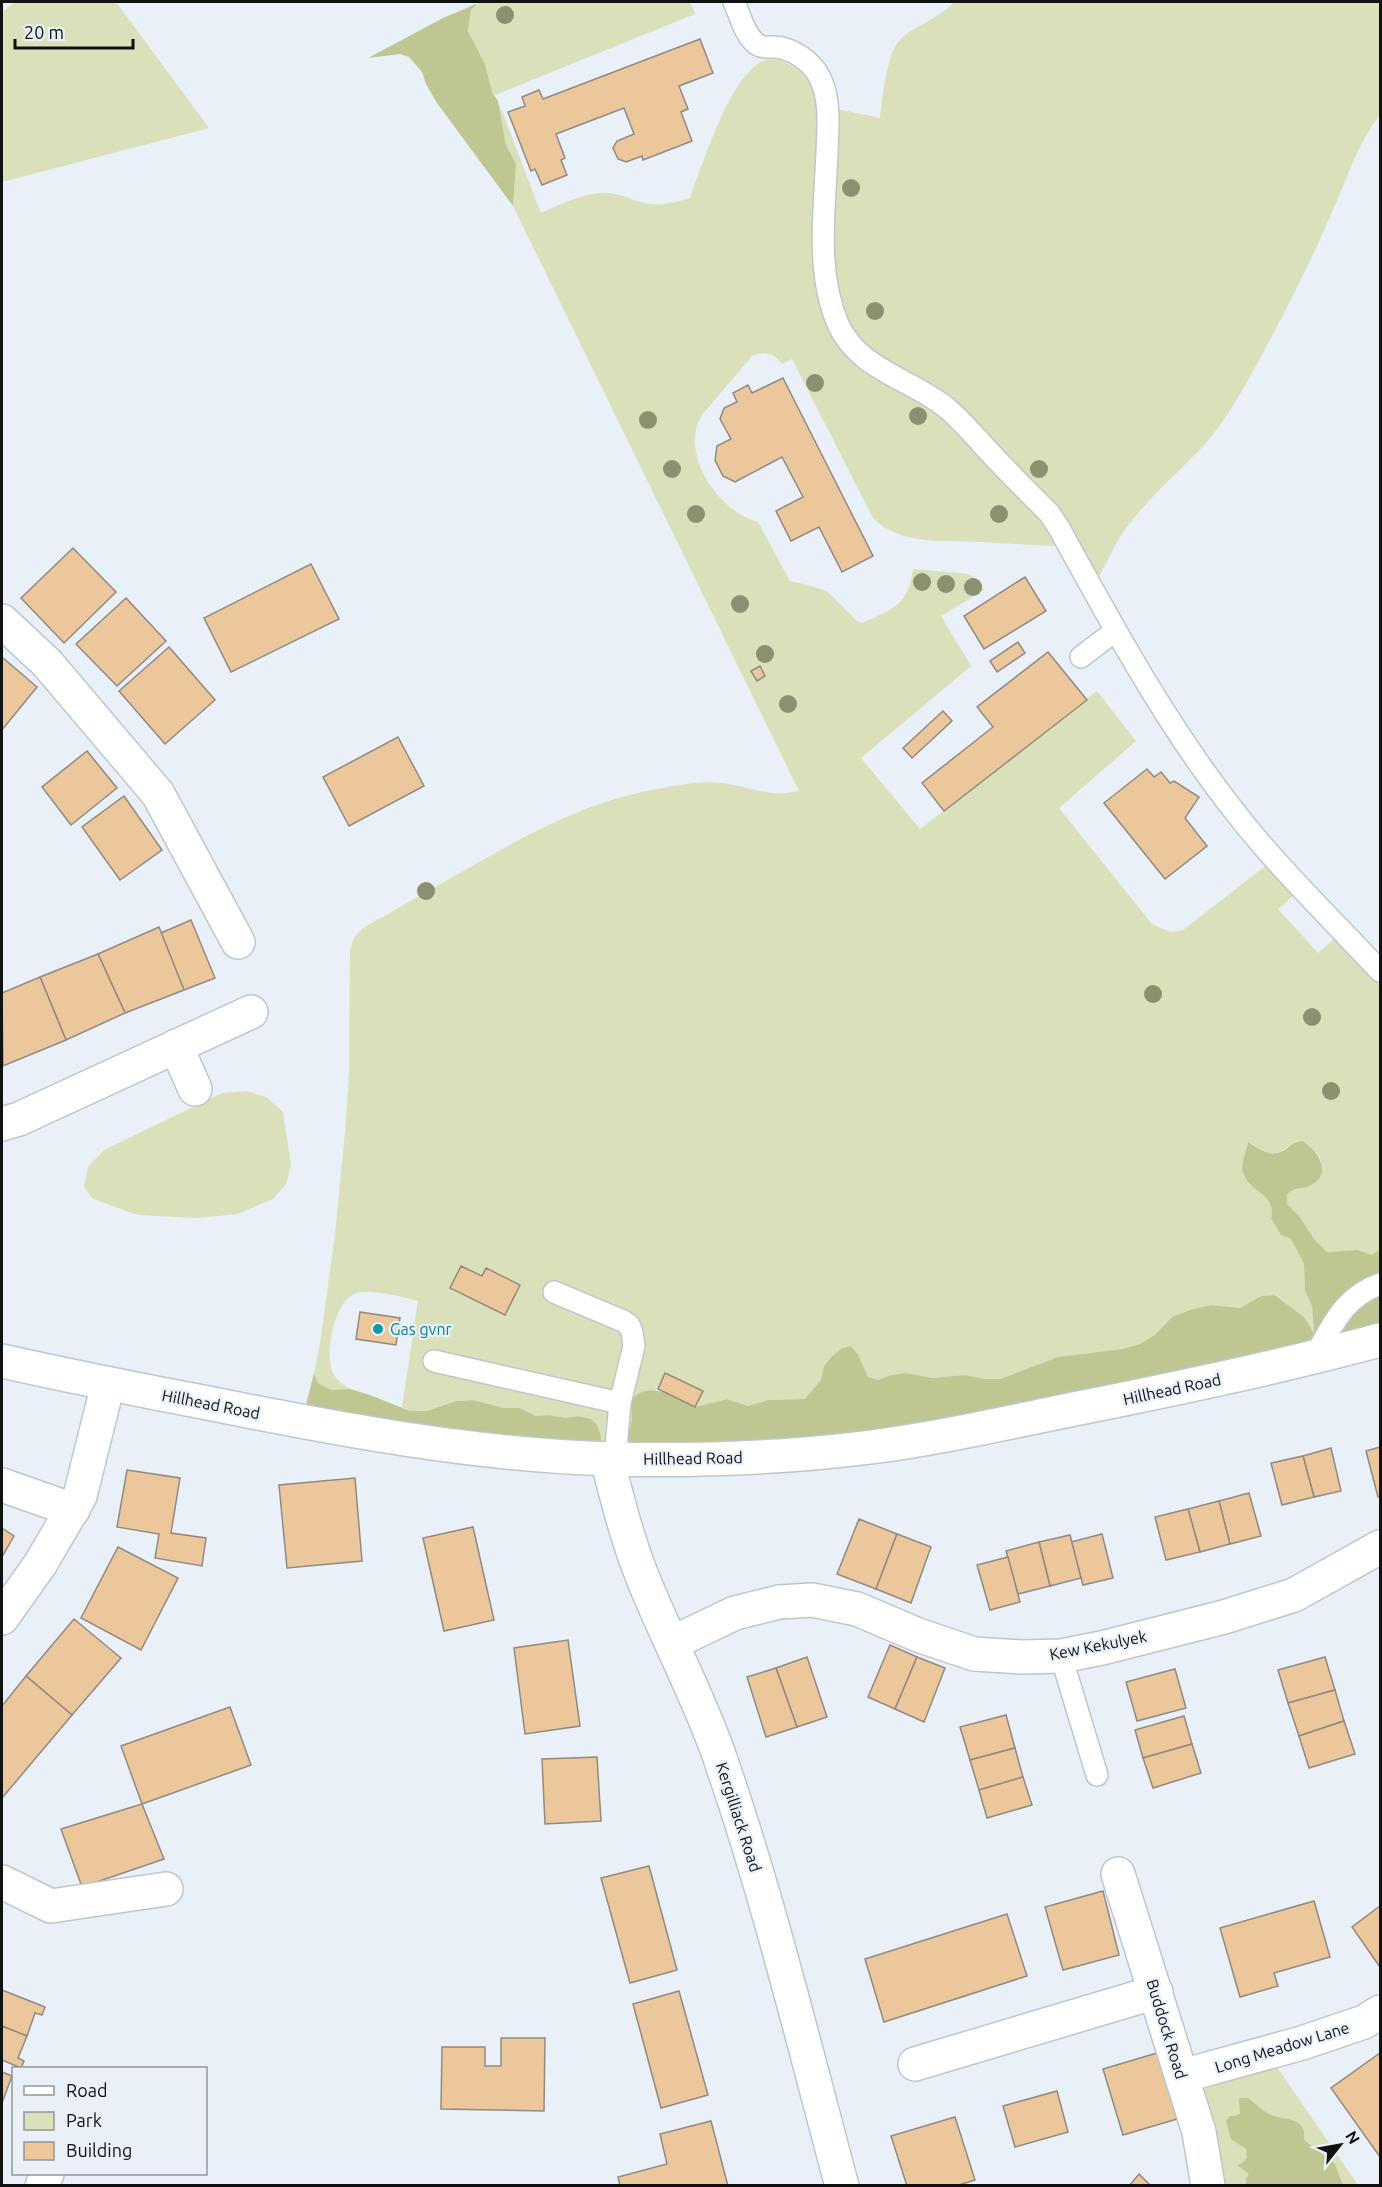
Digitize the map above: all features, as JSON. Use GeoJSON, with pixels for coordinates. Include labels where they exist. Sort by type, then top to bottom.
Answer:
{"type":"FeatureCollection","features":[{"type":"Feature","properties":{"kind":"street"},"geometry":{"type":"LineString","coordinates":[[2,621],[47,663],[158,794],[238,942]]}},
{"type":"Feature","properties":{"kind":"street"},"geometry":{"type":"LineString","coordinates":[[2,1124],[19,1119],[251,1012]]}},
{"type":"Feature","properties":{"kind":"street"},"geometry":{"type":"LineString","coordinates":[[176,1046],[195,1089]]}},
{"type":"Feature","properties":{"kind":"street","name":"Hillhead Road"},"geometry":{"type":"LineString","coordinates":[[2,1361],[280,1418],[384,1435],[544,1455],[611,1459],[760,1457],[875,1446],[949,1434],[1180,1388],[1380,1340]]}},
{"type":"Feature","properties":{"kind":"street"},"geometry":{"type":"LineString","coordinates":[[2,1618],[41,1563],[80,1496],[108,1384]]}},
{"type":"Feature","properties":{"kind":"street","name":"Kergilliack Road"},"geometry":{"type":"LineString","coordinates":[[611,1459],[629,1541],[658,1614],[702,1710],[738,1810],[760,1882],[842,2186]]}},
{"type":"Feature","properties":{"kind":"street"},"geometry":{"type":"LineString","coordinates":[[2,1485],[73,1510]]}},
{"type":"Feature","properties":{"kind":"street","name":"Kew Kekulyek"},"geometry":{"type":"LineString","coordinates":[[672,1643],[735,1613],[779,1602],[812,1600],[857,1609],[918,1635],[974,1654],[1006,1657],[1061,1656],[1224,1617],[1294,1595],[1380,1547]]}},
{"type":"Feature","properties":{"kind":"street","name":"Buddock Road"},"geometry":{"type":"LineString","coordinates":[[1119,1874],[1199,2132],[1208,2186]]}},
{"type":"Feature","properties":{"kind":"street"},"geometry":{"type":"LineString","coordinates":[[2,1882],[51,1906],[166,1889]]}},
{"type":"Feature","properties":{"kind":"street"},"geometry":{"type":"LineString","coordinates":[[915,2064],[1156,1992]]}},
{"type":"Feature","properties":{"kind":"street","name":"Long Meadow Lane"},"geometry":{"type":"LineString","coordinates":[[1182,2076],[1302,2043],[1364,2022],[1380,2012]]}},
{"type":"Feature","properties":{"kind":"lane"},"geometry":{"type":"LineString","coordinates":[[734,2],[747,33],[755,43],[760,46],[785,49],[796,54],[819,75],[823,86],[828,139],[825,274],[834,312],[843,333],[854,348],[872,363],[934,399],[956,417],[1049,513],[1115,631],[1195,758],[1261,844],[1293,881],[1380,971]]}},
{"type":"Feature","properties":{"kind":"lane"},"geometry":{"type":"LineString","coordinates":[[1081,657],[1115,631]]}},
{"type":"Feature","properties":{"kind":"lane"},"geometry":{"type":"LineString","coordinates":[[1315,1356],[1345,1306],[1361,1292],[1380,1284]]}},
{"type":"Feature","properties":{"kind":"lane"},"geometry":{"type":"LineString","coordinates":[[554,1292],[623,1321],[629,1325],[634,1339],[611,1459]]}},
{"type":"Feature","properties":{"kind":"lane"},"geometry":{"type":"LineString","coordinates":[[434,1361],[620,1403]]}},
{"type":"Feature","properties":{"kind":"lane"},"geometry":{"type":"LineString","coordinates":[[1061,1656],[1097,1775]]}},
{"type":"Feature","properties":{"kind":"green space"},"geometry":{"type":"Polygon","coordinates":[[[15,2],[116,2],[209,128],[2,182],[2,12],[15,2]]]}},
{"type":"Feature","properties":{"kind":"green space"},"geometry":{"type":"Polygon","coordinates":[[[481,2],[690,2],[695,14],[495,95],[492,92],[485,64],[468,31],[471,10],[481,2]]]}},
{"type":"Feature","properties":{"kind":"green space"},"geometry":{"type":"Polygon","coordinates":[[[954,2],[1380,2],[1380,115],[1359,150],[1306,270],[1257,364],[1227,415],[1205,444],[1155,494],[1127,527],[1093,586],[1067,540],[1056,546],[936,541],[908,537],[884,527],[873,518],[792,359],[782,364],[769,354],[761,353],[752,356],[702,415],[696,430],[695,446],[706,479],[729,506],[743,516],[758,522],[790,581],[828,592],[858,622],[863,623],[898,604],[907,591],[913,569],[968,574],[980,581],[984,590],[941,616],[971,666],[861,758],[920,829],[1097,691],[1136,741],[1059,808],[1152,924],[1171,932],[1183,930],[1273,860],[1300,890],[1278,909],[1318,953],[1341,933],[1380,974],[1380,1249],[1372,1255],[1358,1250],[1327,1252],[1287,1204],[1286,1194],[1316,1182],[1321,1174],[1320,1158],[1306,1144],[1301,1141],[1296,1142],[1281,1151],[1269,1153],[1248,1143],[1243,1164],[1244,1175],[1265,1196],[1272,1209],[1271,1219],[1281,1235],[1291,1239],[1304,1264],[1305,1291],[1312,1306],[1314,1334],[1304,1317],[1276,1295],[1261,1296],[1240,1308],[1211,1305],[1190,1310],[1172,1317],[1155,1336],[1140,1344],[1122,1349],[1058,1357],[1000,1379],[984,1379],[965,1375],[933,1378],[906,1373],[878,1380],[868,1377],[858,1356],[850,1346],[842,1348],[832,1356],[824,1366],[822,1380],[805,1399],[768,1400],[748,1406],[727,1399],[695,1407],[703,1391],[666,1373],[658,1389],[640,1393],[631,1400],[632,1419],[628,1437],[630,1457],[617,1458],[595,1454],[601,1436],[597,1425],[591,1419],[578,1416],[566,1418],[549,1415],[536,1416],[520,1408],[503,1408],[474,1400],[456,1401],[427,1411],[410,1411],[402,1407],[418,1301],[386,1294],[360,1292],[347,1299],[341,1307],[330,1343],[330,1365],[333,1373],[350,1389],[331,1390],[318,1383],[314,1373],[335,1235],[345,1132],[349,1074],[350,950],[354,938],[363,928],[521,839],[567,817],[615,799],[668,787],[702,783],[723,783],[769,793],[799,791],[513,206],[516,164],[506,145],[498,101],[541,213],[579,197],[603,193],[617,194],[640,202],[665,204],[690,198],[710,143],[730,99],[753,67],[772,59],[781,60],[794,67],[809,80],[821,105],[826,106],[824,256],[831,306],[846,337],[831,299],[827,273],[825,217],[828,107],[880,118],[886,77],[895,46],[906,34],[941,13],[954,2]],[[856,349],[866,359],[936,402],[959,420],[1041,507],[1064,536],[1048,511],[955,414],[933,398],[867,359],[856,349]],[[461,1266],[450,1288],[505,1315],[520,1285],[486,1269],[482,1276],[461,1266]]]}},
{"type":"Feature","properties":{"kind":"green space"},"geometry":{"type":"Polygon","coordinates":[[[478,3],[471,10],[468,31],[485,64],[492,92],[498,101],[506,145],[516,164],[513,206],[437,103],[422,72],[409,57],[400,54],[368,58],[441,19],[478,3]]]}},
{"type":"Feature","properties":{"kind":"green space"},"geometry":{"type":"Polygon","coordinates":[[[247,1091],[266,1097],[283,1112],[291,1165],[286,1184],[273,1199],[238,1214],[195,1218],[138,1215],[93,1199],[84,1187],[88,1167],[104,1150],[222,1093],[247,1091]]]}},
{"type":"Feature","properties":{"kind":"green space"},"geometry":{"type":"Polygon","coordinates":[[[1302,1141],[1318,1157],[1321,1163],[1321,1176],[1309,1186],[1287,1194],[1287,1204],[1327,1252],[1358,1250],[1372,1255],[1380,1249],[1380,1339],[966,1429],[630,1457],[628,1437],[632,1419],[631,1400],[638,1394],[654,1390],[663,1392],[695,1407],[727,1399],[748,1406],[768,1400],[805,1399],[821,1380],[824,1366],[832,1356],[842,1348],[851,1346],[858,1355],[868,1377],[878,1380],[906,1373],[933,1378],[965,1375],[984,1379],[1000,1379],[1058,1357],[1122,1349],[1140,1344],[1155,1335],[1172,1317],[1190,1310],[1211,1305],[1240,1308],[1261,1296],[1275,1295],[1304,1317],[1314,1333],[1312,1306],[1305,1291],[1304,1264],[1291,1239],[1281,1235],[1271,1219],[1270,1203],[1251,1185],[1243,1172],[1243,1161],[1248,1142],[1263,1151],[1276,1153],[1302,1141]]]}},
{"type":"Feature","properties":{"kind":"green space"},"geometry":{"type":"Polygon","coordinates":[[[314,1373],[318,1383],[331,1390],[350,1389],[410,1411],[427,1411],[456,1401],[474,1400],[503,1408],[520,1408],[536,1416],[549,1415],[566,1418],[578,1416],[591,1419],[597,1425],[601,1442],[595,1454],[303,1417],[314,1373]]]}},
{"type":"Feature","properties":{"kind":"green space"},"geometry":{"type":"Polygon","coordinates":[[[1270,2057],[1358,2185],[1212,2185],[1187,2080],[1270,2057]]]}},
{"type":"Feature","properties":{"kind":"green space"},"geometry":{"type":"Polygon","coordinates":[[[1239,2098],[1248,2098],[1273,2116],[1298,2122],[1304,2132],[1304,2140],[1335,2164],[1343,2185],[1246,2185],[1249,2174],[1237,2165],[1247,2158],[1246,2149],[1231,2139],[1226,2121],[1230,2116],[1240,2113],[1239,2098]]]}},
{"type":"Feature","properties":{"kind":"building"},"geometry":{"type":"Polygon","coordinates":[[[700,39],[713,73],[679,86],[688,109],[681,112],[692,141],[643,160],[642,156],[626,162],[618,159],[613,148],[617,141],[634,134],[624,108],[556,134],[565,158],[561,160],[567,175],[542,185],[535,169],[531,171],[508,112],[525,106],[522,97],[539,90],[543,99],[700,39]]]}},
{"type":"Feature","properties":{"kind":"building"},"geometry":{"type":"Polygon","coordinates":[[[783,378],[873,556],[842,572],[819,527],[791,541],[776,511],[803,497],[782,457],[735,482],[723,476],[715,460],[717,446],[731,439],[720,419],[724,408],[737,402],[733,393],[748,385],[752,393],[783,378]]]}},
{"type":"Feature","properties":{"kind":"building"},"geometry":{"type":"Polygon","coordinates":[[[73,548],[116,592],[64,643],[21,598],[73,548]]]}},
{"type":"Feature","properties":{"kind":"building"},"geometry":{"type":"Polygon","coordinates":[[[311,564],[339,619],[231,672],[204,618],[311,564]]]}},
{"type":"Feature","properties":{"kind":"building"},"geometry":{"type":"Polygon","coordinates":[[[1025,577],[1046,611],[984,649],[964,616],[1025,577]]]}},
{"type":"Feature","properties":{"kind":"building"},"geometry":{"type":"Polygon","coordinates":[[[126,598],[166,641],[117,686],[76,644],[126,598]]]}},
{"type":"Feature","properties":{"kind":"building"},"geometry":{"type":"Polygon","coordinates":[[[1018,642],[1025,653],[997,672],[990,661],[1018,642]]]}},
{"type":"Feature","properties":{"kind":"building"},"geometry":{"type":"Polygon","coordinates":[[[169,647],[215,700],[165,744],[119,691],[169,647]]]}},
{"type":"Feature","properties":{"kind":"building"},"geometry":{"type":"Polygon","coordinates":[[[1048,652],[1087,700],[944,811],[922,783],[993,727],[977,707],[1048,652]]]}},
{"type":"Feature","properties":{"kind":"building"},"geometry":{"type":"Polygon","coordinates":[[[2,657],[37,687],[2,730],[2,657]]]}},
{"type":"Feature","properties":{"kind":"building"},"geometry":{"type":"Polygon","coordinates":[[[760,666],[765,676],[757,681],[751,671],[760,666]]]}},
{"type":"Feature","properties":{"kind":"building"},"geometry":{"type":"Polygon","coordinates":[[[943,711],[952,721],[912,758],[903,748],[943,711]]]}},
{"type":"Feature","properties":{"kind":"building"},"geometry":{"type":"Polygon","coordinates":[[[398,737],[424,786],[349,826],[323,777],[398,737]]]}},
{"type":"Feature","properties":{"kind":"building"},"geometry":{"type":"Polygon","coordinates":[[[87,751],[117,788],[71,825],[42,787],[87,751]]]}},
{"type":"Feature","properties":{"kind":"building"},"geometry":{"type":"Polygon","coordinates":[[[1147,769],[1154,777],[1161,772],[1170,783],[1174,781],[1199,797],[1185,818],[1207,846],[1165,879],[1104,803],[1147,769]]]}},
{"type":"Feature","properties":{"kind":"building"},"geometry":{"type":"Polygon","coordinates":[[[124,796],[162,850],[120,880],[82,827],[124,796]]]}},
{"type":"Feature","properties":{"kind":"building"},"geometry":{"type":"Polygon","coordinates":[[[191,920],[215,978],[184,990],[161,933],[191,920]]]}},
{"type":"Feature","properties":{"kind":"building"},"geometry":{"type":"Polygon","coordinates":[[[159,927],[184,990],[125,1013],[98,954],[159,927]]]}},
{"type":"Feature","properties":{"kind":"building"},"geometry":{"type":"Polygon","coordinates":[[[98,954],[125,1013],[66,1040],[40,977],[98,954]]]}},
{"type":"Feature","properties":{"kind":"building"},"geometry":{"type":"Polygon","coordinates":[[[40,977],[66,1040],[3,1066],[2,993],[40,977]]]}},
{"type":"Feature","properties":{"kind":"building"},"geometry":{"type":"Polygon","coordinates":[[[461,1266],[482,1276],[486,1268],[520,1285],[505,1315],[450,1288],[461,1266]]]}},
{"type":"Feature","properties":{"kind":"building","name":"Gas gvnr"},"geometry":{"type":"Polygon","coordinates":[[[360,1312],[400,1318],[396,1345],[356,1339],[360,1312]]]}},
{"type":"Feature","properties":{"kind":"building"},"geometry":{"type":"Polygon","coordinates":[[[665,1373],[703,1391],[695,1407],[658,1389],[665,1373]]]}},
{"type":"Feature","properties":{"kind":"building"},"geometry":{"type":"Polygon","coordinates":[[[1380,1447],[1380,1497],[1378,1497],[1366,1451],[1380,1447]]]}},
{"type":"Feature","properties":{"kind":"building"},"geometry":{"type":"Polygon","coordinates":[[[1331,1448],[1341,1491],[1314,1497],[1303,1456],[1331,1448]]]}},
{"type":"Feature","properties":{"kind":"building"},"geometry":{"type":"Polygon","coordinates":[[[1303,1456],[1314,1497],[1282,1505],[1271,1463],[1303,1456]]]}},
{"type":"Feature","properties":{"kind":"building"},"geometry":{"type":"Polygon","coordinates":[[[127,1470],[180,1478],[171,1533],[206,1538],[202,1566],[155,1558],[159,1534],[117,1527],[127,1470]]]}},
{"type":"Feature","properties":{"kind":"building"},"geometry":{"type":"Polygon","coordinates":[[[355,1478],[362,1561],[287,1568],[279,1485],[355,1478]]]}},
{"type":"Feature","properties":{"kind":"building"},"geometry":{"type":"Polygon","coordinates":[[[1249,1493],[1261,1536],[1230,1544],[1219,1501],[1249,1493]]]}},
{"type":"Feature","properties":{"kind":"building"},"geometry":{"type":"Polygon","coordinates":[[[1219,1501],[1230,1544],[1200,1552],[1188,1509],[1219,1501]]]}},
{"type":"Feature","properties":{"kind":"building"},"geometry":{"type":"Polygon","coordinates":[[[1188,1509],[1200,1552],[1166,1560],[1155,1517],[1188,1509]]]}},
{"type":"Feature","properties":{"kind":"building"},"geometry":{"type":"Polygon","coordinates":[[[859,1519],[897,1534],[876,1589],[837,1574],[859,1519]]]}},
{"type":"Feature","properties":{"kind":"building"},"geometry":{"type":"Polygon","coordinates":[[[473,1527],[494,1620],[444,1631],[423,1538],[473,1527]]]}},
{"type":"Feature","properties":{"kind":"building"},"geometry":{"type":"Polygon","coordinates":[[[2,1528],[14,1536],[2,1557],[2,1528]]]}},
{"type":"Feature","properties":{"kind":"building"},"geometry":{"type":"Polygon","coordinates":[[[897,1534],[931,1547],[911,1603],[876,1589],[897,1534]]]}},
{"type":"Feature","properties":{"kind":"building"},"geometry":{"type":"Polygon","coordinates":[[[1102,1534],[1113,1578],[1083,1585],[1071,1542],[1102,1534]]]}},
{"type":"Feature","properties":{"kind":"building"},"geometry":{"type":"Polygon","coordinates":[[[1070,1535],[1081,1578],[1050,1586],[1039,1542],[1070,1535]]]}},
{"type":"Feature","properties":{"kind":"building"},"geometry":{"type":"Polygon","coordinates":[[[1039,1542],[1050,1586],[1018,1594],[1006,1551],[1039,1542]]]}},
{"type":"Feature","properties":{"kind":"building"},"geometry":{"type":"Polygon","coordinates":[[[118,1547],[178,1578],[141,1650],[81,1618],[118,1547]]]}},
{"type":"Feature","properties":{"kind":"building"},"geometry":{"type":"Polygon","coordinates":[[[1008,1557],[1020,1602],[990,1610],[977,1565],[1008,1557]]]}},
{"type":"Feature","properties":{"kind":"building"},"geometry":{"type":"Polygon","coordinates":[[[74,1619],[121,1658],[72,1715],[26,1676],[74,1619]]]}},
{"type":"Feature","properties":{"kind":"building"},"geometry":{"type":"Polygon","coordinates":[[[568,1640],[580,1726],[525,1734],[514,1648],[568,1640]]]}},
{"type":"Feature","properties":{"kind":"building"},"geometry":{"type":"Polygon","coordinates":[[[890,1645],[917,1657],[895,1709],[868,1697],[890,1645]]]}},
{"type":"Feature","properties":{"kind":"building"},"geometry":{"type":"Polygon","coordinates":[[[807,1657],[827,1717],[797,1727],[776,1668],[807,1657]]]}},
{"type":"Feature","properties":{"kind":"building"},"geometry":{"type":"Polygon","coordinates":[[[917,1657],[945,1668],[924,1722],[895,1709],[917,1657]]]}},
{"type":"Feature","properties":{"kind":"building"},"geometry":{"type":"Polygon","coordinates":[[[1325,1657],[1335,1690],[1288,1703],[1278,1670],[1325,1657]]]}},
{"type":"Feature","properties":{"kind":"building"},"geometry":{"type":"Polygon","coordinates":[[[776,1668],[797,1727],[766,1737],[747,1677],[776,1668]]]}},
{"type":"Feature","properties":{"kind":"building"},"geometry":{"type":"Polygon","coordinates":[[[1175,1669],[1186,1708],[1137,1721],[1126,1682],[1175,1669]]]}},
{"type":"Feature","properties":{"kind":"building"},"geometry":{"type":"Polygon","coordinates":[[[26,1676],[72,1715],[2,1798],[2,1706],[26,1676]]]}},
{"type":"Feature","properties":{"kind":"building"},"geometry":{"type":"Polygon","coordinates":[[[1335,1690],[1344,1721],[1299,1736],[1288,1703],[1335,1690]]]}},
{"type":"Feature","properties":{"kind":"building"},"geometry":{"type":"Polygon","coordinates":[[[230,1707],[251,1765],[142,1804],[121,1746],[230,1707]]]}},
{"type":"Feature","properties":{"kind":"building"},"geometry":{"type":"Polygon","coordinates":[[[1006,1715],[1015,1748],[970,1760],[960,1727],[1006,1715]]]}},
{"type":"Feature","properties":{"kind":"building"},"geometry":{"type":"Polygon","coordinates":[[[1184,1716],[1192,1744],[1143,1758],[1135,1730],[1184,1716]]]}},
{"type":"Feature","properties":{"kind":"building"},"geometry":{"type":"Polygon","coordinates":[[[1344,1721],[1355,1754],[1309,1768],[1299,1736],[1344,1721]]]}},
{"type":"Feature","properties":{"kind":"building"},"geometry":{"type":"Polygon","coordinates":[[[1192,1744],[1201,1773],[1153,1788],[1143,1758],[1192,1744]]]}},
{"type":"Feature","properties":{"kind":"building"},"geometry":{"type":"Polygon","coordinates":[[[1015,1748],[1023,1777],[979,1790],[970,1760],[1015,1748]]]}},
{"type":"Feature","properties":{"kind":"building"},"geometry":{"type":"Polygon","coordinates":[[[597,1757],[601,1821],[545,1824],[542,1759],[597,1757]]]}},
{"type":"Feature","properties":{"kind":"building"},"geometry":{"type":"Polygon","coordinates":[[[1023,1777],[1032,1805],[987,1818],[979,1790],[1023,1777]]]}},
{"type":"Feature","properties":{"kind":"building"},"geometry":{"type":"Polygon","coordinates":[[[142,1804],[164,1859],[82,1887],[61,1829],[142,1804]]]}},
{"type":"Feature","properties":{"kind":"building"},"geometry":{"type":"Polygon","coordinates":[[[649,1866],[677,1970],[630,1983],[601,1878],[649,1866]]]}},
{"type":"Feature","properties":{"kind":"building"},"geometry":{"type":"Polygon","coordinates":[[[1103,1891],[1119,1955],[1063,1970],[1045,1907],[1103,1891]]]}},
{"type":"Feature","properties":{"kind":"building"},"geometry":{"type":"Polygon","coordinates":[[[1314,1901],[1330,1957],[1274,1973],[1278,1986],[1240,1997],[1220,1928],[1314,1901]]]}},
{"type":"Feature","properties":{"kind":"building"},"geometry":{"type":"Polygon","coordinates":[[[1380,1906],[1380,1967],[1352,1927],[1380,1906]]]}},
{"type":"Feature","properties":{"kind":"building"},"geometry":{"type":"Polygon","coordinates":[[[1007,1914],[1027,1976],[884,2022],[865,1959],[1007,1914]]]}},
{"type":"Feature","properties":{"kind":"building"},"geometry":{"type":"Polygon","coordinates":[[[2,1990],[45,2007],[42,2015],[35,2013],[27,2036],[2,2026],[2,1990]]]}},
{"type":"Feature","properties":{"kind":"building"},"geometry":{"type":"Polygon","coordinates":[[[679,1991],[708,2095],[661,2108],[633,2004],[679,1991]]]}},
{"type":"Feature","properties":{"kind":"building"},"geometry":{"type":"Polygon","coordinates":[[[2,2026],[27,2036],[18,2058],[24,2061],[21,2067],[2,2060],[2,2026]]]}},
{"type":"Feature","properties":{"kind":"building"},"geometry":{"type":"Polygon","coordinates":[[[501,2038],[545,2038],[544,2111],[441,2109],[442,2047],[485,2047],[485,2066],[501,2066],[501,2038]]]}},
{"type":"Feature","properties":{"kind":"building"},"geometry":{"type":"Polygon","coordinates":[[[1157,2053],[1177,2119],[1123,2135],[1103,2069],[1157,2053]]]}},
{"type":"Feature","properties":{"kind":"building"},"geometry":{"type":"Polygon","coordinates":[[[1380,2053],[1380,2157],[1331,2088],[1380,2053]]]}},
{"type":"Feature","properties":{"kind":"building"},"geometry":{"type":"Polygon","coordinates":[[[2,2072],[12,2076],[2,2103],[2,2072]]]}},
{"type":"Feature","properties":{"kind":"building"},"geometry":{"type":"Polygon","coordinates":[[[1057,2091],[1068,2132],[1015,2147],[1003,2106],[1057,2091]]]}},
{"type":"Feature","properties":{"kind":"building"},"geometry":{"type":"Polygon","coordinates":[[[955,2117],[975,2180],[956,2186],[907,2186],[891,2136],[955,2117]]]}},
{"type":"Feature","properties":{"kind":"building"},"geometry":{"type":"Polygon","coordinates":[[[711,2121],[728,2186],[620,2186],[618,2177],[667,2164],[660,2134],[711,2121]]]}},
{"type":"Feature","properties":{"kind":"building"},"geometry":{"type":"Polygon","coordinates":[[[1139,2174],[1151,2186],[1129,2186],[1139,2174]]]}},
{"type":"Feature","properties":{"kind":"place","name":"Gas gvnr"},"geometry":{"type":"Point","coordinates":[378,1329]}}]}
